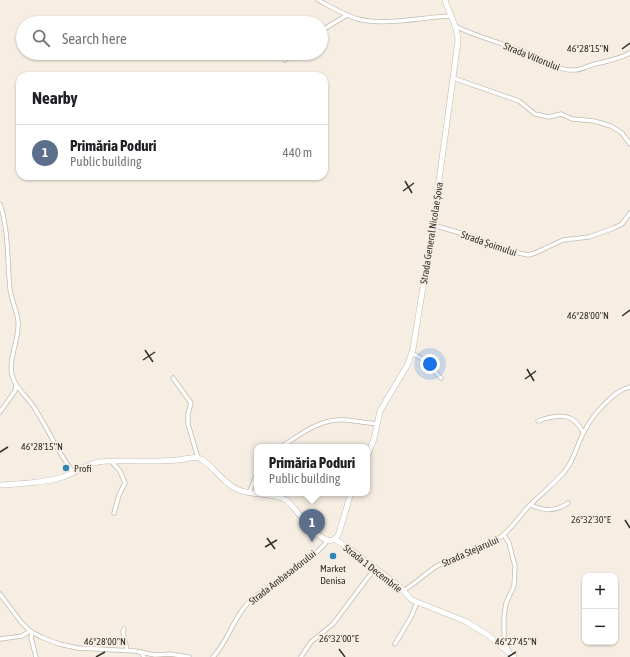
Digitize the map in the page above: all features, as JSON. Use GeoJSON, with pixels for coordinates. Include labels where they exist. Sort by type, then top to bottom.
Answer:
{"type":"FeatureCollection","features":[{"type":"Feature","properties":{"kind":"main road"},"geometry":{"type":"LineString","coordinates":[[445,0],[450,16],[457,28]]}},
{"type":"Feature","properties":{"kind":"main road","name":"Strada General Nicolae Șova"},"geometry":{"type":"LineString","coordinates":[[370,449],[381,409],[405,371],[412,354],[433,225],[458,41],[457,28]]}},
{"type":"Feature","properties":{"kind":"main road"},"geometry":{"type":"LineString","coordinates":[[0,485],[49,480],[63,477],[94,463],[111,461],[174,461],[198,458],[203,460],[232,487],[254,494]]}},
{"type":"Feature","properties":{"kind":"main road"},"geometry":{"type":"LineString","coordinates":[[271,496],[288,501],[310,528],[328,540],[334,539],[339,533],[350,496]]}},
{"type":"Feature","properties":{"kind":"main road","name":"Strada 1 Decembrie"},"geometry":{"type":"LineString","coordinates":[[334,539],[346,546],[404,590],[410,598],[416,602],[465,621],[488,635],[510,652],[514,657]]}},
{"type":"Feature","properties":{"kind":"street"},"geometry":{"type":"LineString","coordinates":[[318,0],[347,15],[360,19],[394,21],[434,16],[450,16]]}},
{"type":"Feature","properties":{"kind":"street"},"geometry":{"type":"LineString","coordinates":[[328,27],[347,15]]}},
{"type":"Feature","properties":{"kind":"street","name":"Strada Viitorului"},"geometry":{"type":"LineString","coordinates":[[457,28],[570,70],[577,70],[619,59],[630,53]]}},
{"type":"Feature","properties":{"kind":"street"},"geometry":{"type":"LineString","coordinates":[[453,78],[519,101],[535,114],[548,117],[556,114],[563,115],[572,119],[594,121],[611,126],[622,133],[630,144]]}},
{"type":"Feature","properties":{"kind":"street"},"geometry":{"type":"LineString","coordinates":[[0,204],[7,241],[12,301],[18,322],[11,367],[16,385],[30,403],[59,453],[74,473]]}},
{"type":"Feature","properties":{"kind":"street","name":"Strada Șoimului"},"geometry":{"type":"LineString","coordinates":[[433,225],[474,237],[519,254],[528,255],[561,241],[589,237],[614,228],[622,224],[630,213]]}},
{"type":"Feature","properties":{"kind":"street"},"geometry":{"type":"LineString","coordinates":[[412,354],[424,360],[441,378]]}},
{"type":"Feature","properties":{"kind":"street"},"geometry":{"type":"LineString","coordinates":[[172,378],[192,403],[188,414],[188,424],[198,458]]}},
{"type":"Feature","properties":{"kind":"street"},"geometry":{"type":"LineString","coordinates":[[0,412],[15,391],[16,385]]}},
{"type":"Feature","properties":{"kind":"street","name":"Strada Stejarului"},"geometry":{"type":"LineString","coordinates":[[404,590],[440,564],[492,542],[504,535],[569,466],[583,432],[593,418],[610,399],[624,389],[630,387]]}},
{"type":"Feature","properties":{"kind":"street"},"geometry":{"type":"LineString","coordinates":[[538,421],[552,417],[569,417],[583,432]]}},
{"type":"Feature","properties":{"kind":"street"},"geometry":{"type":"LineString","coordinates":[[285,444],[305,430],[317,424],[345,420],[377,424]]}},
{"type":"Feature","properties":{"kind":"street"},"geometry":{"type":"LineString","coordinates":[[111,461],[120,471],[125,483],[119,494],[114,513]]}},
{"type":"Feature","properties":{"kind":"street"},"geometry":{"type":"LineString","coordinates":[[249,493],[254,481]]}},
{"type":"Feature","properties":{"kind":"street"},"geometry":{"type":"LineString","coordinates":[[531,505],[541,509],[552,510],[558,509],[568,503]]}},
{"type":"Feature","properties":{"kind":"street"},"geometry":{"type":"LineString","coordinates":[[504,535],[509,543],[515,566],[514,586],[506,603],[504,616],[504,641],[510,652]]}},
{"type":"Feature","properties":{"kind":"street","name":"Strada Ambasadorului"},"geometry":{"type":"LineString","coordinates":[[213,657],[248,604],[322,547],[328,540]]}},
{"type":"Feature","properties":{"kind":"street"},"geometry":{"type":"LineString","coordinates":[[301,657],[311,642],[333,624],[375,568]]}},
{"type":"Feature","properties":{"kind":"street"},"geometry":{"type":"LineString","coordinates":[[0,594],[21,622],[31,632],[70,647],[127,650],[155,655],[170,654],[188,657]]}},
{"type":"Feature","properties":{"kind":"street"},"geometry":{"type":"LineString","coordinates":[[395,644],[411,617],[416,602]]}},
{"type":"Feature","properties":{"kind":"street"},"geometry":{"type":"LineString","coordinates":[[124,629],[123,632],[127,650]]}},
{"type":"Feature","properties":{"kind":"street"},"geometry":{"type":"LineString","coordinates":[[0,639],[22,636],[31,632]]}},
{"type":"Feature","properties":{"kind":"street"},"geometry":{"type":"LineString","coordinates":[[31,632],[36,657]]}},
{"type":"Feature","properties":{"kind":"street"},"geometry":{"type":"LineString","coordinates":[[141,652],[144,657]]}},
{"type":"Feature","properties":{"kind":"place","name":"Profi"},"geometry":{"type":"Point","coordinates":[66,468]}},
{"type":"Feature","properties":{"kind":"place","name":"Primăria Poduri"},"geometry":{"type":"Point","coordinates":[312,542]}},
{"type":"Feature","properties":{"kind":"place","name":"Market Denisa"},"geometry":{"type":"Point","coordinates":[333,556]}}]}
